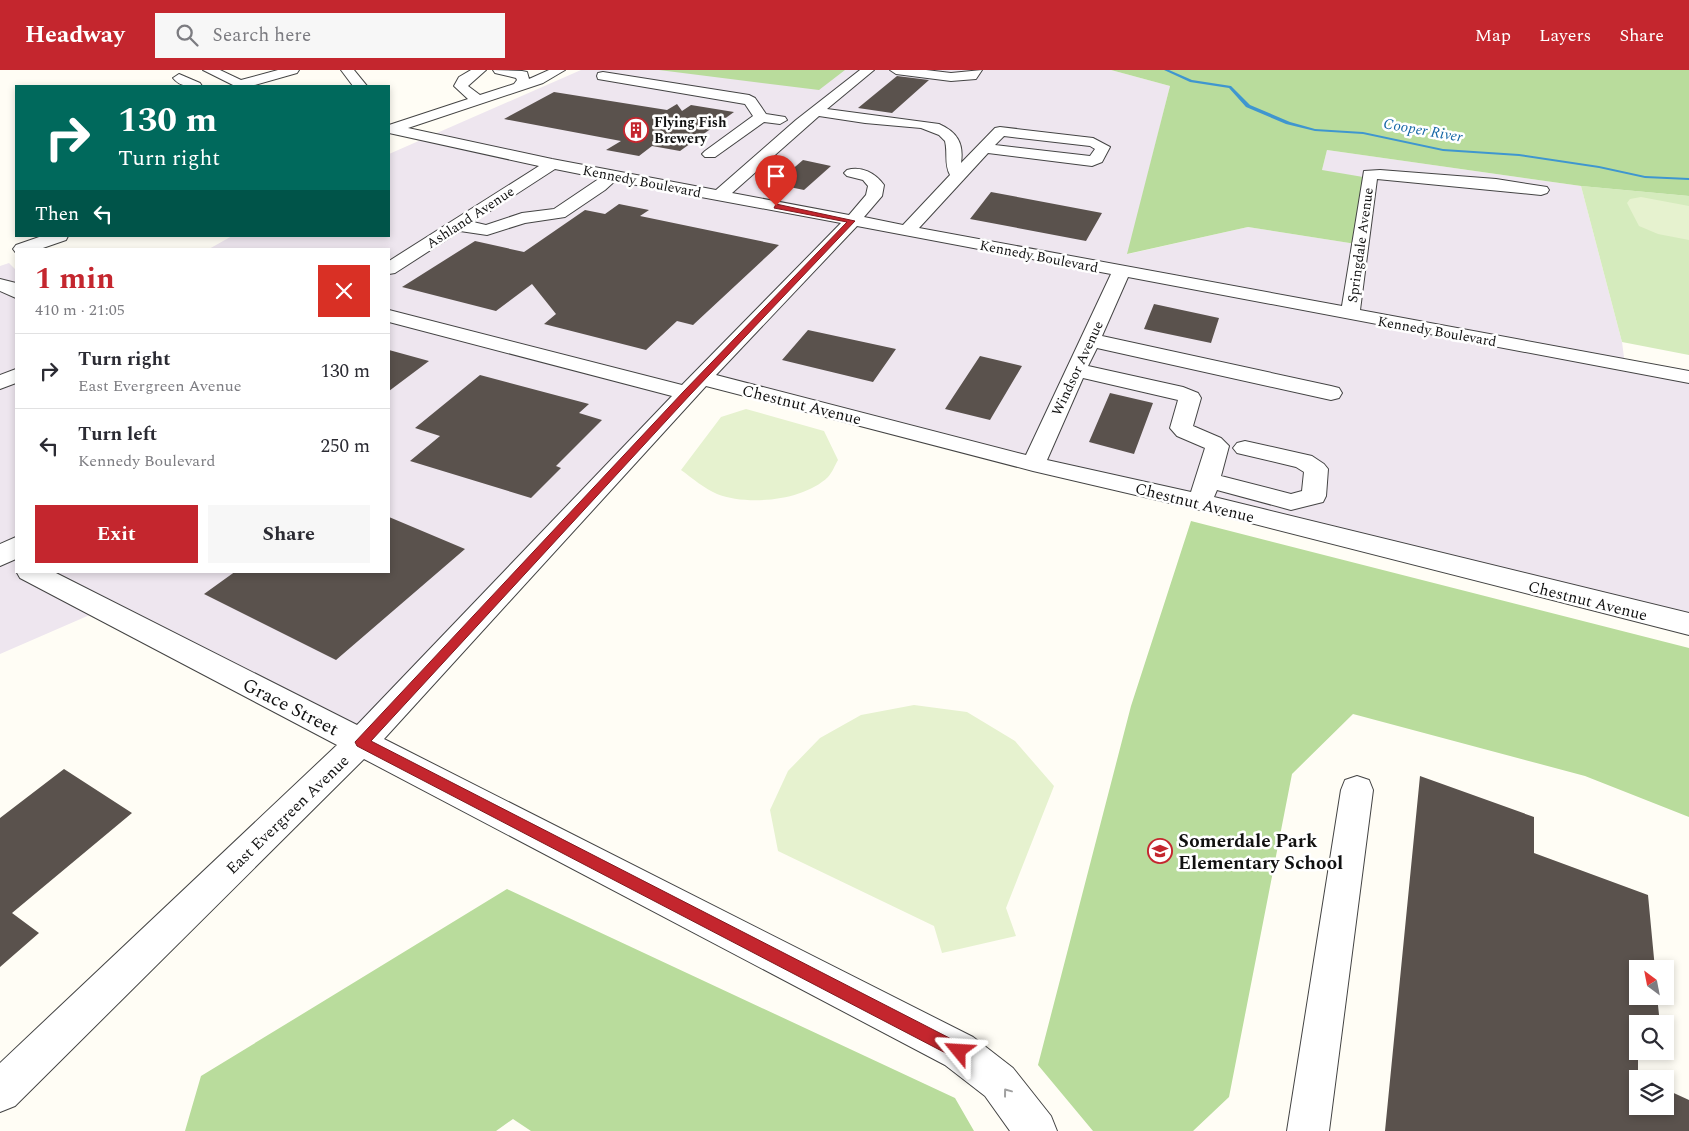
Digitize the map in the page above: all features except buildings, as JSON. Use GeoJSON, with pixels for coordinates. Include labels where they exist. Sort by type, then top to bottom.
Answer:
{"type":"FeatureCollection","features":[{"type":"Feature","properties":{"kind":"street"},"geometry":{"type":"LineString","coordinates":[[209,70],[242,85],[293,70]]}},
{"type":"Feature","properties":{"kind":"street"},"geometry":{"type":"LineString","coordinates":[[347,70],[359,85]]}},
{"type":"Feature","properties":{"kind":"street"},"geometry":{"type":"LineString","coordinates":[[479,100],[467,93],[461,86],[464,80],[480,70]]}},
{"type":"Feature","properties":{"kind":"street"},"geometry":{"type":"LineString","coordinates":[[499,70],[522,75],[523,80],[519,87]]}},
{"type":"Feature","properties":{"kind":"street"},"geometry":{"type":"LineString","coordinates":[[390,128],[519,87],[558,70]]}},
{"type":"Feature","properties":{"kind":"street"},"geometry":{"type":"LineString","coordinates":[[719,196],[801,123],[868,70]]}},
{"type":"Feature","properties":{"kind":"street"},"geometry":{"type":"LineString","coordinates":[[896,70],[951,77],[971,76],[976,70]]}},
{"type":"Feature","properties":{"kind":"street"},"geometry":{"type":"LineString","coordinates":[[603,76],[744,98],[756,108],[761,117]]}},
{"type":"Feature","properties":{"kind":"street"},"geometry":{"type":"LineString","coordinates":[[179,78],[193,85]]}},
{"type":"Feature","properties":{"kind":"street"},"geometry":{"type":"LineString","coordinates":[[816,112],[881,121],[918,122],[934,126],[949,136],[954,142],[956,155],[953,166],[957,174]]}},
{"type":"Feature","properties":{"kind":"street"},"geometry":{"type":"LineString","coordinates":[[710,154],[761,117],[801,123]]}},
{"type":"Feature","properties":{"kind":"street","name":"Kennedy Boulevard"},"geometry":{"type":"LineString","coordinates":[[390,128],[552,164],[1683,376]]}},
{"type":"Feature","properties":{"kind":"street"},"geometry":{"type":"LineString","coordinates":[[906,231],[936,201],[957,174],[1000,131],[1093,142],[1103,147],[1097,159],[1092,161],[984,148]]}},
{"type":"Feature","properties":{"kind":"street","name":"Ashland Avenue"},"geometry":{"type":"LineString","coordinates":[[390,268],[552,164]]}},
{"type":"Feature","properties":{"kind":"street","name":"East Evergreen Avenue"},"geometry":{"type":"LineString","coordinates":[[0,1091],[361,742],[694,385],[852,221],[874,196],[876,184],[868,176],[852,173]]}},
{"type":"Feature","properties":{"kind":"street","name":"Springdale Avenue"},"geometry":{"type":"LineString","coordinates":[[1350,315],[1370,174],[1395,174],[1451,182],[1485,182],[1541,190]]}},
{"type":"Feature","properties":{"kind":"street"},"geometry":{"type":"LineString","coordinates":[[457,225],[487,230],[522,218],[559,213],[600,187],[612,175]]}},
{"type":"Feature","properties":{"kind":"street"},"geometry":{"type":"LineString","coordinates":[[24,248],[57,237]]}},
{"type":"Feature","properties":{"kind":"street","name":"Windsor Avenue"},"geometry":{"type":"LineString","coordinates":[[1033,464],[1121,272]]}},
{"type":"Feature","properties":{"kind":"street"},"geometry":{"type":"LineString","coordinates":[[0,285],[9,286],[15,291]]}},
{"type":"Feature","properties":{"kind":"street","name":"Chestnut Avenue"},"geometry":{"type":"LineString","coordinates":[[390,316],[1033,464],[1204,491],[1318,533],[1689,624]]}},
{"type":"Feature","properties":{"kind":"street"},"geometry":{"type":"LineString","coordinates":[[1090,340],[1331,393]]}},
{"type":"Feature","properties":{"kind":"street"},"geometry":{"type":"LineString","coordinates":[[1076,370],[1183,394],[1190,398],[1182,428],[1190,435],[1211,441],[1217,446],[1204,491],[1291,502],[1314,496],[1316,469],[1304,461],[1245,448]]}},
{"type":"Feature","properties":{"kind":"street"},"geometry":{"type":"LineString","coordinates":[[0,383],[15,376]]}},
{"type":"Feature","properties":{"kind":"street"},"geometry":{"type":"LineString","coordinates":[[1683,376],[1686,397],[1689,398]]}},
{"type":"Feature","properties":{"kind":"street"},"geometry":{"type":"LineString","coordinates":[[15,547],[0,557],[15,564]]}},
{"type":"Feature","properties":{"kind":"street","name":"Grace Street"},"geometry":{"type":"LineString","coordinates":[[33,573],[959,1051],[999,1082],[1036,1131]]}},
{"type":"Feature","properties":{"kind":"street"},"geometry":{"type":"LineString","coordinates":[[1308,1131],[1356,790]]}},
{"type":"Feature","properties":{"kind":"shaded area"},"geometry":{"type":"Polygon","coordinates":[[[581,70],[1111,70],[1170,86],[1128,254],[1248,227],[1356,244],[1322,170],[1327,150],[1581,186],[1622,342],[1625,365],[1689,377],[1689,619],[698,382],[361,742],[115,604],[0,654],[0,266],[9,263],[15,269],[15,573],[390,573],[390,248],[211,248],[230,237],[390,237],[390,154],[581,70]]]}},
{"type":"Feature","properties":{"kind":"green space"},"geometry":{"type":"Polygon","coordinates":[[[659,70],[845,70],[819,90],[659,70]]]}},
{"type":"Feature","properties":{"kind":"green space"},"geometry":{"type":"Polygon","coordinates":[[[1111,70],[1689,70],[1689,196],[1581,186],[1327,150],[1322,170],[1369,178],[1356,244],[1248,227],[1127,254],[1170,86],[1111,70]]]}},
{"type":"Feature","properties":{"kind":"green space"},"geometry":{"type":"Polygon","coordinates":[[[1581,186],[1689,196],[1689,355],[1622,342],[1581,186]]]}},
{"type":"Feature","properties":{"kind":"green space"},"geometry":{"type":"Polygon","coordinates":[[[1641,197],[1689,206],[1689,240],[1658,234],[1639,226],[1627,203],[1630,199],[1641,197]]]}},
{"type":"Feature","properties":{"kind":"green space"},"geometry":{"type":"Polygon","coordinates":[[[746,409],[824,431],[838,460],[828,477],[817,485],[790,496],[775,499],[744,500],[712,492],[681,470],[721,417],[746,409]]]}},
{"type":"Feature","properties":{"kind":"green space"},"geometry":{"type":"Polygon","coordinates":[[[1191,521],[1689,648],[1689,817],[1585,776],[1353,714],[1292,774],[1229,1097],[1193,1131],[1093,1131],[1038,1065],[1131,706],[1191,521]]]}},
{"type":"Feature","properties":{"kind":"green space"},"geometry":{"type":"Polygon","coordinates":[[[914,705],[967,712],[1015,741],[1054,786],[1006,908],[1016,936],[942,953],[934,926],[778,851],[770,810],[788,771],[820,738],[861,715],[914,705]]]}},
{"type":"Feature","properties":{"kind":"green space"},"geometry":{"type":"Polygon","coordinates":[[[507,889],[955,1098],[974,1131],[531,1131],[513,1119],[496,1131],[185,1131],[201,1076],[507,889]]]}},
{"type":"Feature","properties":{"kind":"waterway","name":"Cooper River"},"geometry":{"type":"LineString","coordinates":[[1166,70],[1191,81],[1230,87],[1248,106],[1288,123],[1315,130],[1363,133],[1443,150],[1519,155],[1599,167],[1645,177],[1689,179]]}},
{"type":"Feature","properties":{"kind":"place","name":"Flying Fish Brewery"},"geometry":{"type":"Point","coordinates":[636,130]}},
{"type":"Feature","properties":{"kind":"place","name":"Somerdale Park Elementary School"},"geometry":{"type":"Point","coordinates":[1160,851]}},
{"type":"Feature","properties":{"kind":"route"},"geometry":{"type":"LineString","coordinates":[[776,206],[852,221],[687,393],[361,742],[959,1051]]}}]}
